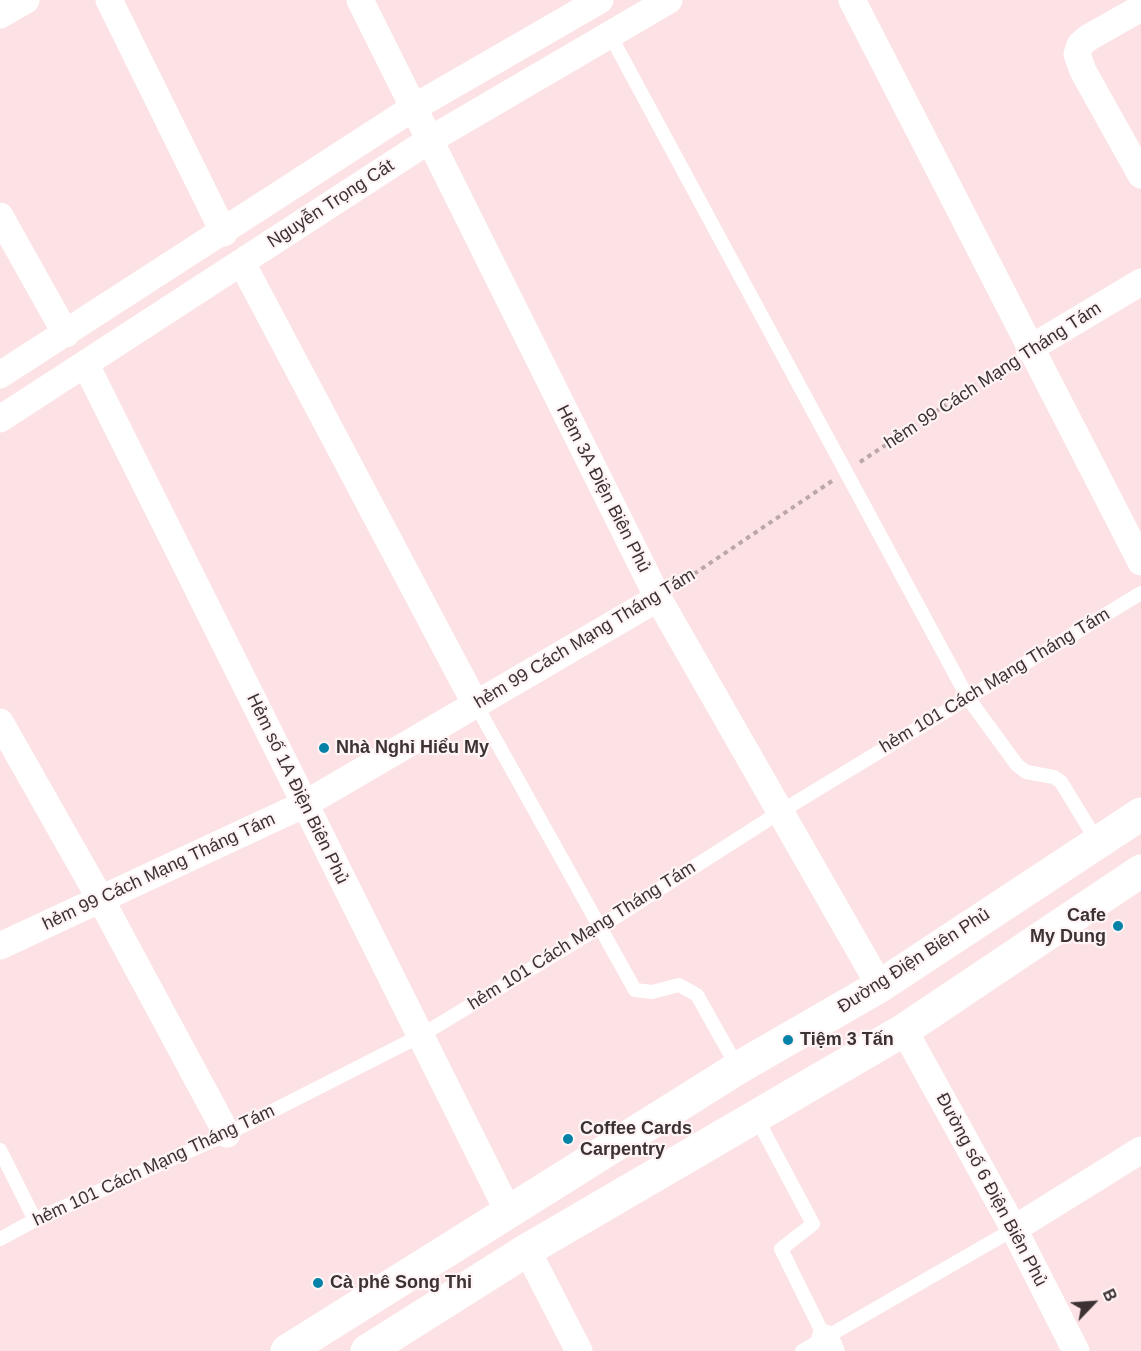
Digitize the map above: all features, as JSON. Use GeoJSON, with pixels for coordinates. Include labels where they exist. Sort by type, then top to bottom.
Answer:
{"type":"FeatureCollection","features":[{"type":"Feature","properties":{"kind":"main road","name":"Đường Điện Biên Phủ"},"geometry":{"type":"LineString","coordinates":[[287,1351],[738,1068],[880,986],[1141,814]]}},
{"type":"Feature","properties":{"kind":"main road"},"geometry":{"type":"LineString","coordinates":[[366,1351],[527,1250],[904,1030],[1141,871]]}},
{"type":"Feature","properties":{"kind":"main road"},"geometry":{"type":"LineString","coordinates":[[880,986],[904,1030]]}},
{"type":"Feature","properties":{"kind":"street"},"geometry":{"type":"LineString","coordinates":[[0,15],[26,0]]}},
{"type":"Feature","properties":{"kind":"street"},"geometry":{"type":"LineString","coordinates":[[109,0],[224,233]]}},
{"type":"Feature","properties":{"kind":"street","name":"Hẻm 3A Điện Biên Phủ"},"geometry":{"type":"LineString","coordinates":[[360,0],[428,141],[658,598],[880,986]]}},
{"type":"Feature","properties":{"kind":"street"},"geometry":{"type":"LineString","coordinates":[[0,375],[224,233],[413,108],[600,0]]}},
{"type":"Feature","properties":{"kind":"street","name":"Nguyễn Trọng Cát"},"geometry":{"type":"LineString","coordinates":[[0,418],[86,365],[428,141],[669,0]]}},
{"type":"Feature","properties":{"kind":"street"},"geometry":{"type":"LineString","coordinates":[[852,0],[1029,350],[1141,561]]}},
{"type":"Feature","properties":{"kind":"street"},"geometry":{"type":"LineString","coordinates":[[1141,8],[1088,38],[1080,45],[1077,54],[1083,71],[1141,175]]}},
{"type":"Feature","properties":{"kind":"street"},"geometry":{"type":"LineString","coordinates":[[0,216],[66,334]]}},
{"type":"Feature","properties":{"kind":"street"},"geometry":{"type":"LineString","coordinates":[[242,263],[476,705]]}},
{"type":"Feature","properties":{"kind":"street","name":"hẻm 99 Cách Mạng Tháng Tám"},"geometry":{"type":"LineString","coordinates":[[1029,350],[1141,282]]}},
{"type":"Feature","properties":{"kind":"street","name":"Hẻm số 1A Điện Biên Phủ"},"geometry":{"type":"LineString","coordinates":[[86,365],[509,1213]]}},
{"type":"Feature","properties":{"kind":"street","name":"hẻm 99 Cách Mạng Tháng Tám"},"geometry":{"type":"LineString","coordinates":[[0,946],[305,804],[658,598]]}},
{"type":"Feature","properties":{"kind":"street"},"geometry":{"type":"LineString","coordinates":[[0,722],[101,900],[227,1134]]}},
{"type":"Feature","properties":{"kind":"street","name":"Đường số 6 Điện Biên Phủ"},"geometry":{"type":"LineString","coordinates":[[904,1030],[1014,1229],[1076,1351]]}},
{"type":"Feature","properties":{"kind":"street"},"geometry":{"type":"LineString","coordinates":[[1014,1229],[1141,1150]]}},
{"type":"Feature","properties":{"kind":"street"},"geometry":{"type":"LineString","coordinates":[[527,1250],[579,1351]]}},
{"type":"Feature","properties":{"kind":"lane"},"geometry":{"type":"LineString","coordinates":[[610,35],[968,698],[1017,765],[1026,772],[1054,777],[1061,782],[1097,841]]}},
{"type":"Feature","properties":{"kind":"lane","name":"hẻm 101 Cách Mạng Tháng Tám"},"geometry":{"type":"LineString","coordinates":[[0,1239],[35,1220],[227,1134],[420,1036],[600,927],[780,812],[1141,593]]}},
{"type":"Feature","properties":{"kind":"lane"},"geometry":{"type":"LineString","coordinates":[[476,705],[635,990],[652,992],[679,986],[697,994],[738,1068]]}},
{"type":"Feature","properties":{"kind":"lane"},"geometry":{"type":"LineString","coordinates":[[755,1115],[813,1224],[781,1249],[819,1347],[1014,1229]]}},
{"type":"Feature","properties":{"kind":"lane"},"geometry":{"type":"LineString","coordinates":[[0,1150],[35,1220]]}},
{"type":"Feature","properties":{"kind":"path","name":"hẻm 99 Cách Mạng Tháng Tám"},"geometry":{"type":"LineString","coordinates":[[658,598],[1029,350]]}},
{"type":"Feature","properties":{"kind":"place","name":"Nhà Nghỉ Hiểu My"},"geometry":{"type":"Point","coordinates":[324,748]}},
{"type":"Feature","properties":{"kind":"place","name":"Cafe My Dung"},"geometry":{"type":"Point","coordinates":[1118,926]}},
{"type":"Feature","properties":{"kind":"place","name":"Tiệm 3 Tấn"},"geometry":{"type":"Point","coordinates":[788,1040]}},
{"type":"Feature","properties":{"kind":"place","name":"Coffee Cards Carpentry"},"geometry":{"type":"Point","coordinates":[568,1139]}},
{"type":"Feature","properties":{"kind":"place","name":"Cà phê Song Thi"},"geometry":{"type":"Point","coordinates":[318,1283]}}]}
